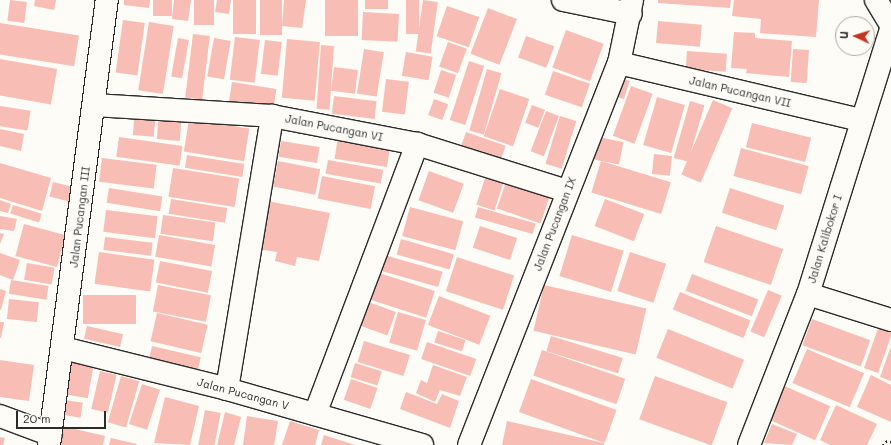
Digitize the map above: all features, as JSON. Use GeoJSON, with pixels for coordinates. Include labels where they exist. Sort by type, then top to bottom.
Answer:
{"type":"FeatureCollection","features":[{"type":"Feature","properties":{"kind":"street","name":"Jalan Pucangan III"},"geometry":{"type":"LineString","coordinates":[[50,440],[107,0]]}},
{"type":"Feature","properties":{"kind":"street"},"geometry":{"type":"LineString","coordinates":[[564,0],[631,7]]}},
{"type":"Feature","properties":{"kind":"street"},"geometry":{"type":"LineString","coordinates":[[876,0],[891,25]]}},
{"type":"Feature","properties":{"kind":"street","name":"Jalan Pucangan IX"},"geometry":{"type":"LineString","coordinates":[[469,445],[619,63],[631,7]]}},
{"type":"Feature","properties":{"kind":"street","name":"Jalan Kalibokor I"},"geometry":{"type":"LineString","coordinates":[[749,445],[808,294],[861,120],[891,29]]}},
{"type":"Feature","properties":{"kind":"street","name":"Jalan Pucangan VII"},"geometry":{"type":"LineString","coordinates":[[619,63],[861,120]]}},
{"type":"Feature","properties":{"kind":"street","name":"Jalan Pucangan VI"},"geometry":{"type":"LineString","coordinates":[[94,105],[272,116],[417,144],[568,191]]}},
{"type":"Feature","properties":{"kind":"street"},"geometry":{"type":"LineString","coordinates":[[227,389],[272,116]]}},
{"type":"Feature","properties":{"kind":"street"},"geometry":{"type":"LineString","coordinates":[[315,414],[417,144]]}},
{"type":"Feature","properties":{"kind":"street"},"geometry":{"type":"LineString","coordinates":[[808,294],[891,320]]}},
{"type":"Feature","properties":{"kind":"street","name":"Jalan Pucangan V"},"geometry":{"type":"LineString","coordinates":[[63,348],[227,389],[422,445]]}},
{"type":"Feature","properties":{"kind":"street"},"geometry":{"type":"LineString","coordinates":[[0,416],[50,440]]}},
{"type":"Feature","properties":{"kind":"path"},"geometry":{"type":"LineString","coordinates":[[883,445],[886,441],[891,442]]}},
{"type":"Feature","properties":{"kind":"building"},"geometry":{"type":"Polygon","coordinates":[[[10,0],[27,2],[24,23],[7,21],[10,0]]]}},
{"type":"Feature","properties":{"kind":"building"},"geometry":{"type":"Polygon","coordinates":[[[35,0],[56,0],[54,10],[34,6],[35,0]]]}},
{"type":"Feature","properties":{"kind":"building"},"geometry":{"type":"Polygon","coordinates":[[[124,0],[150,0],[149,8],[124,5],[124,0]]]}},
{"type":"Feature","properties":{"kind":"building"},"geometry":{"type":"Polygon","coordinates":[[[153,0],[172,0],[172,16],[153,16],[153,0]]]}},
{"type":"Feature","properties":{"kind":"building"},"geometry":{"type":"Polygon","coordinates":[[[174,0],[191,0],[188,21],[172,19],[174,0]]]}},
{"type":"Feature","properties":{"kind":"building"},"geometry":{"type":"Polygon","coordinates":[[[194,0],[214,0],[214,25],[194,25],[194,0]]]}},
{"type":"Feature","properties":{"kind":"building"},"geometry":{"type":"Polygon","coordinates":[[[217,0],[231,0],[229,14],[215,12],[217,0]]]}},
{"type":"Feature","properties":{"kind":"building"},"geometry":{"type":"Polygon","coordinates":[[[233,0],[256,0],[256,34],[233,34],[233,0]]]}},
{"type":"Feature","properties":{"kind":"building"},"geometry":{"type":"Polygon","coordinates":[[[260,0],[282,0],[282,35],[260,35],[260,0]]]}},
{"type":"Feature","properties":{"kind":"building"},"geometry":{"type":"Polygon","coordinates":[[[284,0],[306,0],[302,28],[282,26],[284,0]]]}},
{"type":"Feature","properties":{"kind":"building"},"geometry":{"type":"Polygon","coordinates":[[[325,0],[358,0],[358,36],[325,36],[325,0]]]}},
{"type":"Feature","properties":{"kind":"building"},"geometry":{"type":"Polygon","coordinates":[[[365,0],[388,0],[388,9],[365,9],[365,0]]]}},
{"type":"Feature","properties":{"kind":"building"},"geometry":{"type":"Polygon","coordinates":[[[406,0],[419,0],[419,34],[406,34],[406,0]]]}},
{"type":"Feature","properties":{"kind":"building"},"geometry":{"type":"Polygon","coordinates":[[[423,0],[438,2],[431,54],[416,51],[423,0]]]}},
{"type":"Feature","properties":{"kind":"building"},"geometry":{"type":"Polygon","coordinates":[[[658,0],[731,0],[730,8],[658,3],[658,0]]]}},
{"type":"Feature","properties":{"kind":"building"},"geometry":{"type":"Polygon","coordinates":[[[734,0],[819,0],[816,37],[760,33],[761,19],[732,16],[734,0]]]}},
{"type":"Feature","properties":{"kind":"building"},"geometry":{"type":"Polygon","coordinates":[[[447,6],[479,17],[469,47],[437,36],[447,6]]]}},
{"type":"Feature","properties":{"kind":"building"},"geometry":{"type":"Polygon","coordinates":[[[488,8],[517,19],[499,65],[470,54],[488,8]]]}},
{"type":"Feature","properties":{"kind":"building"},"geometry":{"type":"Polygon","coordinates":[[[363,12],[399,14],[397,42],[362,40],[363,12]]]}},
{"type":"Feature","properties":{"kind":"building"},"geometry":{"type":"Polygon","coordinates":[[[123,20],[145,23],[137,76],[116,72],[123,20]]]}},
{"type":"Feature","properties":{"kind":"building"},"geometry":{"type":"Polygon","coordinates":[[[658,21],[702,25],[700,47],[656,43],[658,21]]]}},
{"type":"Feature","properties":{"kind":"building"},"geometry":{"type":"Polygon","coordinates":[[[149,22],[174,26],[163,94],[138,90],[149,22]]]}},
{"type":"Feature","properties":{"kind":"building"},"geometry":{"type":"Polygon","coordinates":[[[0,23],[79,36],[74,66],[0,54],[0,23]]]}},
{"type":"Feature","properties":{"kind":"building"},"geometry":{"type":"Polygon","coordinates":[[[566,30],[604,44],[590,81],[552,68],[566,30]]]}},
{"type":"Feature","properties":{"kind":"building"},"geometry":{"type":"Polygon","coordinates":[[[734,32],[755,33],[755,38],[792,41],[789,77],[746,73],[747,69],[731,68],[734,32]]]}},
{"type":"Feature","properties":{"kind":"building"},"geometry":{"type":"Polygon","coordinates":[[[193,34],[210,36],[202,100],[185,98],[193,34]]]}},
{"type":"Feature","properties":{"kind":"building"},"geometry":{"type":"Polygon","coordinates":[[[526,36],[554,46],[546,68],[518,58],[526,36]]]}},
{"type":"Feature","properties":{"kind":"building"},"geometry":{"type":"Polygon","coordinates":[[[235,37],[260,40],[255,83],[230,80],[235,37]]]}},
{"type":"Feature","properties":{"kind":"building"},"geometry":{"type":"Polygon","coordinates":[[[178,38],[189,40],[182,78],[171,76],[178,38]]]}},
{"type":"Feature","properties":{"kind":"building"},"geometry":{"type":"Polygon","coordinates":[[[214,38],[231,41],[224,79],[207,76],[214,38]]]}},
{"type":"Feature","properties":{"kind":"building"},"geometry":{"type":"Polygon","coordinates":[[[287,39],[320,42],[315,101],[282,98],[287,39]]]}},
{"type":"Feature","properties":{"kind":"building"},"geometry":{"type":"Polygon","coordinates":[[[265,40],[282,42],[278,76],[261,74],[265,40]]]}},
{"type":"Feature","properties":{"kind":"building"},"geometry":{"type":"Polygon","coordinates":[[[448,42],[467,49],[458,73],[439,66],[448,42]]]}},
{"type":"Feature","properties":{"kind":"building"},"geometry":{"type":"Polygon","coordinates":[[[321,45],[334,46],[330,110],[317,109],[321,45]]]}},
{"type":"Feature","properties":{"kind":"building"},"geometry":{"type":"Polygon","coordinates":[[[364,49],[384,52],[377,97],[357,93],[364,49]]]}},
{"type":"Feature","properties":{"kind":"building"},"geometry":{"type":"Polygon","coordinates":[[[793,49],[809,50],[807,83],[791,82],[793,49]]]}},
{"type":"Feature","properties":{"kind":"building"},"geometry":{"type":"Polygon","coordinates":[[[687,51],[727,54],[726,72],[686,69],[687,51]]]}},
{"type":"Feature","properties":{"kind":"building"},"geometry":{"type":"Polygon","coordinates":[[[406,52],[433,57],[428,80],[402,76],[406,52]]]}},
{"type":"Feature","properties":{"kind":"building"},"geometry":{"type":"Polygon","coordinates":[[[0,59],[57,69],[51,105],[0,96],[0,59]]]}},
{"type":"Feature","properties":{"kind":"building"},"geometry":{"type":"Polygon","coordinates":[[[469,61],[484,66],[465,125],[450,120],[469,61]]]}},
{"type":"Feature","properties":{"kind":"building"},"geometry":{"type":"Polygon","coordinates":[[[334,67],[358,70],[355,94],[331,91],[334,67]]]}},
{"type":"Feature","properties":{"kind":"building"},"geometry":{"type":"Polygon","coordinates":[[[487,69],[501,73],[484,135],[469,131],[487,69]]]}},
{"type":"Feature","properties":{"kind":"building"},"geometry":{"type":"Polygon","coordinates":[[[441,70],[456,75],[449,98],[434,93],[441,70]]]}},
{"type":"Feature","properties":{"kind":"building"},"geometry":{"type":"Polygon","coordinates":[[[553,71],[590,84],[582,107],[545,95],[553,71]]]}},
{"type":"Feature","properties":{"kind":"building"},"geometry":{"type":"Polygon","coordinates":[[[620,78],[630,81],[624,99],[614,96],[620,78]]]}},
{"type":"Feature","properties":{"kind":"building"},"geometry":{"type":"Polygon","coordinates":[[[386,79],[409,82],[405,115],[382,112],[386,79]]]}},
{"type":"Feature","properties":{"kind":"building"},"geometry":{"type":"Polygon","coordinates":[[[232,82],[276,89],[273,113],[228,106],[232,82]]]}},
{"type":"Feature","properties":{"kind":"building"},"geometry":{"type":"Polygon","coordinates":[[[631,86],[653,94],[634,144],[613,136],[631,86]]]}},
{"type":"Feature","properties":{"kind":"building"},"geometry":{"type":"Polygon","coordinates":[[[500,89],[529,99],[513,146],[484,136],[500,89]]]}},
{"type":"Feature","properties":{"kind":"building"},"geometry":{"type":"Polygon","coordinates":[[[334,96],[377,101],[374,119],[332,114],[334,96]]]}},
{"type":"Feature","properties":{"kind":"building"},"geometry":{"type":"Polygon","coordinates":[[[657,97],[685,105],[671,153],[643,145],[657,97]]]}},
{"type":"Feature","properties":{"kind":"building"},"geometry":{"type":"Polygon","coordinates":[[[434,99],[448,104],[442,120],[428,115],[434,99]]]}},
{"type":"Feature","properties":{"kind":"building"},"geometry":{"type":"Polygon","coordinates":[[[713,100],[732,108],[701,183],[681,175],[713,100]]]}},
{"type":"Feature","properties":{"kind":"building"},"geometry":{"type":"Polygon","coordinates":[[[690,101],[704,105],[688,162],[674,158],[690,101]]]}},
{"type":"Feature","properties":{"kind":"building"},"geometry":{"type":"Polygon","coordinates":[[[532,105],[545,110],[538,128],[525,123],[532,105]]]}},
{"type":"Feature","properties":{"kind":"building"},"geometry":{"type":"Polygon","coordinates":[[[0,106],[31,111],[27,131],[0,126],[0,106]]]}},
{"type":"Feature","properties":{"kind":"building"},"geometry":{"type":"Polygon","coordinates":[[[135,110],[156,112],[154,137],[133,135],[135,110]]]}},
{"type":"Feature","properties":{"kind":"building"},"geometry":{"type":"Polygon","coordinates":[[[546,111],[559,116],[544,156],[531,151],[546,111]]]}},
{"type":"Feature","properties":{"kind":"building"},"geometry":{"type":"Polygon","coordinates":[[[159,113],[182,115],[180,141],[157,139],[159,113]]]}},
{"type":"Feature","properties":{"kind":"building"},"geometry":{"type":"Polygon","coordinates":[[[560,116],[576,121],[562,169],[545,164],[560,116]]]}},
{"type":"Feature","properties":{"kind":"building"},"geometry":{"type":"Polygon","coordinates":[[[189,119],[249,129],[244,161],[184,152],[189,119]]]}},
{"type":"Feature","properties":{"kind":"building"},"geometry":{"type":"Polygon","coordinates":[[[752,123],[811,138],[805,162],[746,147],[752,123]]]}},
{"type":"Feature","properties":{"kind":"building"},"geometry":{"type":"Polygon","coordinates":[[[0,129],[24,134],[21,151],[0,146],[0,129]]]}},
{"type":"Feature","properties":{"kind":"building"},"geometry":{"type":"Polygon","coordinates":[[[466,132],[506,146],[501,159],[461,145],[466,132]]]}},
{"type":"Feature","properties":{"kind":"building"},"geometry":{"type":"Polygon","coordinates":[[[593,136],[623,142],[619,164],[589,159],[593,136]]]}},
{"type":"Feature","properties":{"kind":"building"},"geometry":{"type":"Polygon","coordinates":[[[119,137],[182,146],[180,166],[116,157],[119,137]]]}},
{"type":"Feature","properties":{"kind":"building"},"geometry":{"type":"Polygon","coordinates":[[[338,137],[390,145],[387,167],[335,159],[338,137]]]}},
{"type":"Feature","properties":{"kind":"building"},"geometry":{"type":"Polygon","coordinates":[[[281,141],[320,147],[317,163],[278,157],[281,141]]]}},
{"type":"Feature","properties":{"kind":"building"},"geometry":{"type":"Polygon","coordinates":[[[741,148],[809,166],[801,194],[733,176],[741,148]]]}},
{"type":"Feature","properties":{"kind":"building"},"geometry":{"type":"Polygon","coordinates":[[[654,154],[672,156],[670,176],[652,174],[654,154]]]}},
{"type":"Feature","properties":{"kind":"building"},"geometry":{"type":"Polygon","coordinates":[[[187,155],[244,164],[242,177],[185,168],[187,155]]]}},
{"type":"Feature","properties":{"kind":"building"},"geometry":{"type":"Polygon","coordinates":[[[102,158],[157,165],[154,189],[99,182],[102,158]]]}},
{"type":"Feature","properties":{"kind":"building"},"geometry":{"type":"Polygon","coordinates":[[[328,160],[383,170],[381,184],[326,174],[328,160]]]}},
{"type":"Feature","properties":{"kind":"building"},"geometry":{"type":"Polygon","coordinates":[[[278,161],[320,169],[315,195],[273,187],[278,161]]]}},
{"type":"Feature","properties":{"kind":"building"},"geometry":{"type":"Polygon","coordinates":[[[601,161],[671,182],[661,214],[591,193],[601,161]]]}},
{"type":"Feature","properties":{"kind":"building"},"geometry":{"type":"Polygon","coordinates":[[[0,163],[51,178],[42,211],[0,198],[0,163]]]}},
{"type":"Feature","properties":{"kind":"building"},"geometry":{"type":"Polygon","coordinates":[[[173,168],[239,178],[235,207],[168,197],[173,168]]]}},
{"type":"Feature","properties":{"kind":"building"},"geometry":{"type":"Polygon","coordinates":[[[429,171],[464,184],[453,213],[418,200],[429,171]]]}},
{"type":"Feature","properties":{"kind":"building"},"geometry":{"type":"Polygon","coordinates":[[[322,176],[375,186],[371,209],[318,199],[322,176]]]}},
{"type":"Feature","properties":{"kind":"building"},"geometry":{"type":"Polygon","coordinates":[[[485,178],[503,184],[494,211],[476,205],[485,178]]]}},
{"type":"Feature","properties":{"kind":"building"},"geometry":{"type":"Polygon","coordinates":[[[53,182],[73,187],[70,202],[49,197],[53,182]]]}},
{"type":"Feature","properties":{"kind":"building"},"geometry":{"type":"Polygon","coordinates":[[[506,182],[549,197],[540,223],[497,208],[506,182]]]}},
{"type":"Feature","properties":{"kind":"building"},"geometry":{"type":"Polygon","coordinates":[[[109,188],[162,196],[160,211],[107,203],[109,188]]]}},
{"type":"Feature","properties":{"kind":"building"},"geometry":{"type":"Polygon","coordinates":[[[730,188],[784,206],[776,230],[722,213],[730,188]]]}},
{"type":"Feature","properties":{"kind":"building"},"geometry":{"type":"Polygon","coordinates":[[[171,199],[227,208],[225,223],[169,214],[171,199]]]}},
{"type":"Feature","properties":{"kind":"building"},"geometry":{"type":"Polygon","coordinates":[[[605,199],[644,214],[634,241],[595,226],[605,199]]]}},
{"type":"Feature","properties":{"kind":"building"},"geometry":{"type":"Polygon","coordinates":[[[0,200],[11,204],[8,213],[0,211],[0,200]]]}},
{"type":"Feature","properties":{"kind":"building"},"geometry":{"type":"Polygon","coordinates":[[[267,201],[330,213],[319,261],[297,257],[295,266],[275,261],[277,252],[257,249],[267,201]]]}},
{"type":"Feature","properties":{"kind":"building"},"geometry":{"type":"Polygon","coordinates":[[[13,205],[42,214],[39,222],[10,214],[13,205]]]}},
{"type":"Feature","properties":{"kind":"building"},"geometry":{"type":"Polygon","coordinates":[[[410,207],[463,221],[455,250],[402,236],[410,207]]]}},
{"type":"Feature","properties":{"kind":"building"},"geometry":{"type":"Polygon","coordinates":[[[478,207],[536,224],[533,234],[475,218],[478,207]]]}},
{"type":"Feature","properties":{"kind":"building"},"geometry":{"type":"Polygon","coordinates":[[[106,210],[158,216],[155,238],[103,232],[106,210]]]}},
{"type":"Feature","properties":{"kind":"building"},"geometry":{"type":"Polygon","coordinates":[[[163,215],[215,222],[213,241],[160,234],[163,215]]]}},
{"type":"Feature","properties":{"kind":"building"},"geometry":{"type":"Polygon","coordinates":[[[0,216],[17,219],[14,231],[0,229],[0,216]]]}},
{"type":"Feature","properties":{"kind":"building"},"geometry":{"type":"Polygon","coordinates":[[[24,224],[66,235],[57,267],[15,256],[24,224]]]}},
{"type":"Feature","properties":{"kind":"building"},"geometry":{"type":"Polygon","coordinates":[[[480,226],[517,238],[510,260],[473,248],[480,226]]]}},
{"type":"Feature","properties":{"kind":"building"},"geometry":{"type":"Polygon","coordinates":[[[716,226],[783,249],[771,285],[704,262],[716,226]]]}},
{"type":"Feature","properties":{"kind":"building"},"geometry":{"type":"Polygon","coordinates":[[[0,233],[4,234],[0,244],[0,233]]]}},
{"type":"Feature","properties":{"kind":"building"},"geometry":{"type":"Polygon","coordinates":[[[159,235],[215,245],[211,267],[155,257],[159,235]]]}},
{"type":"Feature","properties":{"kind":"building"},"geometry":{"type":"Polygon","coordinates":[[[572,235],[624,251],[611,292],[559,276],[572,235]]]}},
{"type":"Feature","properties":{"kind":"building"},"geometry":{"type":"Polygon","coordinates":[[[105,237],[153,243],[151,256],[103,250],[105,237]]]}},
{"type":"Feature","properties":{"kind":"building"},"geometry":{"type":"Polygon","coordinates":[[[401,239],[454,254],[449,270],[397,254],[401,239]]]}},
{"type":"Feature","properties":{"kind":"building"},"geometry":{"type":"Polygon","coordinates":[[[99,252],[154,260],[150,291],[95,284],[99,252]]]}},
{"type":"Feature","properties":{"kind":"building"},"geometry":{"type":"Polygon","coordinates":[[[630,252],[666,264],[653,303],[617,291],[630,252]]]}},
{"type":"Feature","properties":{"kind":"building"},"geometry":{"type":"Polygon","coordinates":[[[0,253],[20,260],[13,280],[0,275],[0,253]]]}},
{"type":"Feature","properties":{"kind":"building"},"geometry":{"type":"Polygon","coordinates":[[[381,254],[443,272],[438,287],[377,269],[381,254]]]}},
{"type":"Feature","properties":{"kind":"building"},"geometry":{"type":"Polygon","coordinates":[[[457,257],[514,276],[503,310],[446,291],[457,257]]]}},
{"type":"Feature","properties":{"kind":"building"},"geometry":{"type":"Polygon","coordinates":[[[160,261],[212,271],[208,293],[156,283],[160,261]]]}},
{"type":"Feature","properties":{"kind":"building"},"geometry":{"type":"Polygon","coordinates":[[[27,263],[55,268],[52,285],[24,280],[27,263]]]}},
{"type":"Feature","properties":{"kind":"building"},"geometry":{"type":"Polygon","coordinates":[[[373,271],[435,291],[426,318],[364,298],[373,271]]]}},
{"type":"Feature","properties":{"kind":"building"},"geometry":{"type":"Polygon","coordinates":[[[692,274],[758,299],[752,316],[686,291],[692,274]]]}},
{"type":"Feature","properties":{"kind":"building"},"geometry":{"type":"Polygon","coordinates":[[[11,280],[49,286],[46,300],[9,294],[11,280]]]}},
{"type":"Feature","properties":{"kind":"building"},"geometry":{"type":"Polygon","coordinates":[[[158,285],[211,295],[206,322],[153,312],[158,285]]]}},
{"type":"Feature","properties":{"kind":"building"},"geometry":{"type":"Polygon","coordinates":[[[544,285],[646,309],[636,354],[533,331],[544,285]]]}},
{"type":"Feature","properties":{"kind":"building"},"geometry":{"type":"Polygon","coordinates":[[[0,289],[6,291],[1,310],[0,310],[0,289]]]}},
{"type":"Feature","properties":{"kind":"building"},"geometry":{"type":"Polygon","coordinates":[[[768,290],[782,296],[764,337],[750,331],[768,290]]]}},
{"type":"Feature","properties":{"kind":"building"},"geometry":{"type":"Polygon","coordinates":[[[680,292],[750,320],[743,338],[673,310],[680,292]]]}},
{"type":"Feature","properties":{"kind":"building"},"geometry":{"type":"Polygon","coordinates":[[[83,295],[136,295],[136,324],[83,324],[83,295]]]}},
{"type":"Feature","properties":{"kind":"building"},"geometry":{"type":"Polygon","coordinates":[[[439,296],[490,316],[479,345],[428,325],[439,296]]]}},
{"type":"Feature","properties":{"kind":"building"},"geometry":{"type":"Polygon","coordinates":[[[9,299],[39,302],[37,322],[7,319],[9,299]]]}},
{"type":"Feature","properties":{"kind":"building"},"geometry":{"type":"Polygon","coordinates":[[[363,300],[396,312],[387,335],[354,323],[363,300]]]}},
{"type":"Feature","properties":{"kind":"building"},"geometry":{"type":"Polygon","coordinates":[[[398,312],[426,320],[417,351],[389,343],[398,312]]]}},
{"type":"Feature","properties":{"kind":"building"},"geometry":{"type":"Polygon","coordinates":[[[157,313],[208,325],[201,353],[150,341],[157,313]]]}},
{"type":"Feature","properties":{"kind":"building"},"geometry":{"type":"Polygon","coordinates":[[[882,317],[891,320],[891,336],[878,373],[864,368],[882,317]]]}},
{"type":"Feature","properties":{"kind":"building"},"geometry":{"type":"Polygon","coordinates":[[[812,319],[870,340],[861,367],[802,345],[812,319]]]}},
{"type":"Feature","properties":{"kind":"building"},"geometry":{"type":"Polygon","coordinates":[[[0,322],[4,322],[1,338],[0,338],[0,322]]]}},
{"type":"Feature","properties":{"kind":"building"},"geometry":{"type":"Polygon","coordinates":[[[87,326],[123,334],[120,347],[84,339],[87,326]]]}},
{"type":"Feature","properties":{"kind":"building"},"geometry":{"type":"Polygon","coordinates":[[[668,329],[744,360],[732,388],[656,358],[668,329]]]}},
{"type":"Feature","properties":{"kind":"building"},"geometry":{"type":"Polygon","coordinates":[[[438,331],[466,340],[462,351],[434,342],[438,331]]]}},
{"type":"Feature","properties":{"kind":"building"},"geometry":{"type":"Polygon","coordinates":[[[551,336],[623,358],[618,373],[546,351],[551,336]]]}},
{"type":"Feature","properties":{"kind":"building"},"geometry":{"type":"Polygon","coordinates":[[[364,341],[410,355],[403,376],[358,362],[364,341]]]}},
{"type":"Feature","properties":{"kind":"building"},"geometry":{"type":"Polygon","coordinates":[[[427,342],[476,359],[470,376],[421,359],[427,342]]]}},
{"type":"Feature","properties":{"kind":"building"},"geometry":{"type":"Polygon","coordinates":[[[152,346],[201,357],[198,370],[149,359],[152,346]]]}},
{"type":"Feature","properties":{"kind":"building"},"geometry":{"type":"Polygon","coordinates":[[[891,346],[891,381],[880,377],[891,346]]]}},
{"type":"Feature","properties":{"kind":"building"},"geometry":{"type":"Polygon","coordinates":[[[807,349],[864,373],[850,407],[793,383],[807,349]]]}},
{"type":"Feature","properties":{"kind":"building"},"geometry":{"type":"Polygon","coordinates":[[[542,350],[625,379],[616,404],[533,376],[542,350]]]}},
{"type":"Feature","properties":{"kind":"building"},"geometry":{"type":"Polygon","coordinates":[[[0,360],[34,365],[29,401],[0,397],[0,360]]]}},
{"type":"Feature","properties":{"kind":"building"},"geometry":{"type":"Polygon","coordinates":[[[72,361],[94,365],[88,398],[66,394],[72,361]]]}},
{"type":"Feature","properties":{"kind":"building"},"geometry":{"type":"Polygon","coordinates":[[[355,363],[382,371],[377,386],[351,377],[355,363]]]}},
{"type":"Feature","properties":{"kind":"building"},"geometry":{"type":"Polygon","coordinates":[[[433,365],[467,377],[460,396],[440,390],[435,402],[416,393],[421,380],[427,383],[433,365]]]}},
{"type":"Feature","properties":{"kind":"building"},"geometry":{"type":"Polygon","coordinates":[[[100,371],[117,375],[108,413],[91,409],[100,371]]]}},
{"type":"Feature","properties":{"kind":"building"},"geometry":{"type":"Polygon","coordinates":[[[871,375],[891,385],[891,422],[857,407],[871,375]]]}},
{"type":"Feature","properties":{"kind":"building"},"geometry":{"type":"Polygon","coordinates":[[[121,376],[139,381],[126,427],[108,422],[121,376]]]}},
{"type":"Feature","properties":{"kind":"building"},"geometry":{"type":"Polygon","coordinates":[[[655,376],[727,402],[712,445],[639,419],[655,376]]]}},
{"type":"Feature","properties":{"kind":"building"},"geometry":{"type":"Polygon","coordinates":[[[351,379],[377,388],[370,409],[344,400],[351,379]]]}},
{"type":"Feature","properties":{"kind":"building"},"geometry":{"type":"Polygon","coordinates":[[[531,379],[617,410],[605,443],[519,412],[531,379]]]}},
{"type":"Feature","properties":{"kind":"building"},"geometry":{"type":"Polygon","coordinates":[[[142,384],[160,390],[147,430],[129,424],[142,384]]]}},
{"type":"Feature","properties":{"kind":"building"},"geometry":{"type":"Polygon","coordinates":[[[780,384],[830,406],[815,440],[765,418],[780,384]]]}},
{"type":"Feature","properties":{"kind":"building"},"geometry":{"type":"Polygon","coordinates":[[[406,392],[437,404],[442,394],[459,401],[450,428],[400,409],[406,392]]]}},
{"type":"Feature","properties":{"kind":"building"},"geometry":{"type":"Polygon","coordinates":[[[165,397],[199,406],[190,445],[154,443],[165,397]]]}},
{"type":"Feature","properties":{"kind":"building"},"geometry":{"type":"Polygon","coordinates":[[[65,400],[83,403],[80,418],[63,415],[65,400]]]}},
{"type":"Feature","properties":{"kind":"building"},"geometry":{"type":"Polygon","coordinates":[[[836,405],[877,424],[867,445],[830,445],[820,440],[836,405]]]}},
{"type":"Feature","properties":{"kind":"building"},"geometry":{"type":"Polygon","coordinates":[[[205,410],[221,413],[214,445],[198,445],[205,410]]]}},
{"type":"Feature","properties":{"kind":"building"},"geometry":{"type":"Polygon","coordinates":[[[225,412],[241,417],[234,445],[217,445],[225,412]]]}},
{"type":"Feature","properties":{"kind":"building"},"geometry":{"type":"Polygon","coordinates":[[[247,416],[278,421],[274,445],[243,445],[247,416]]]}},
{"type":"Feature","properties":{"kind":"building"},"geometry":{"type":"Polygon","coordinates":[[[290,421],[319,430],[315,445],[282,445],[290,421]]]}},
{"type":"Feature","properties":{"kind":"building"},"geometry":{"type":"Polygon","coordinates":[[[507,421],[604,443],[604,445],[502,445],[507,421]]]}},
{"type":"Feature","properties":{"kind":"building"},"geometry":{"type":"Polygon","coordinates":[[[772,424],[797,434],[792,445],[764,443],[772,424]]]}},
{"type":"Feature","properties":{"kind":"building"},"geometry":{"type":"Polygon","coordinates":[[[58,425],[105,436],[103,445],[54,445],[58,425]]]}},
{"type":"Feature","properties":{"kind":"building"},"geometry":{"type":"Polygon","coordinates":[[[324,435],[355,445],[321,445],[324,435]]]}},
{"type":"Feature","properties":{"kind":"building"},"geometry":{"type":"Polygon","coordinates":[[[0,437],[5,438],[3,445],[0,445],[0,437]]]}},
{"type":"Feature","properties":{"kind":"building"},"geometry":{"type":"Polygon","coordinates":[[[111,438],[137,444],[137,445],[109,445],[111,438]]]}}]}
